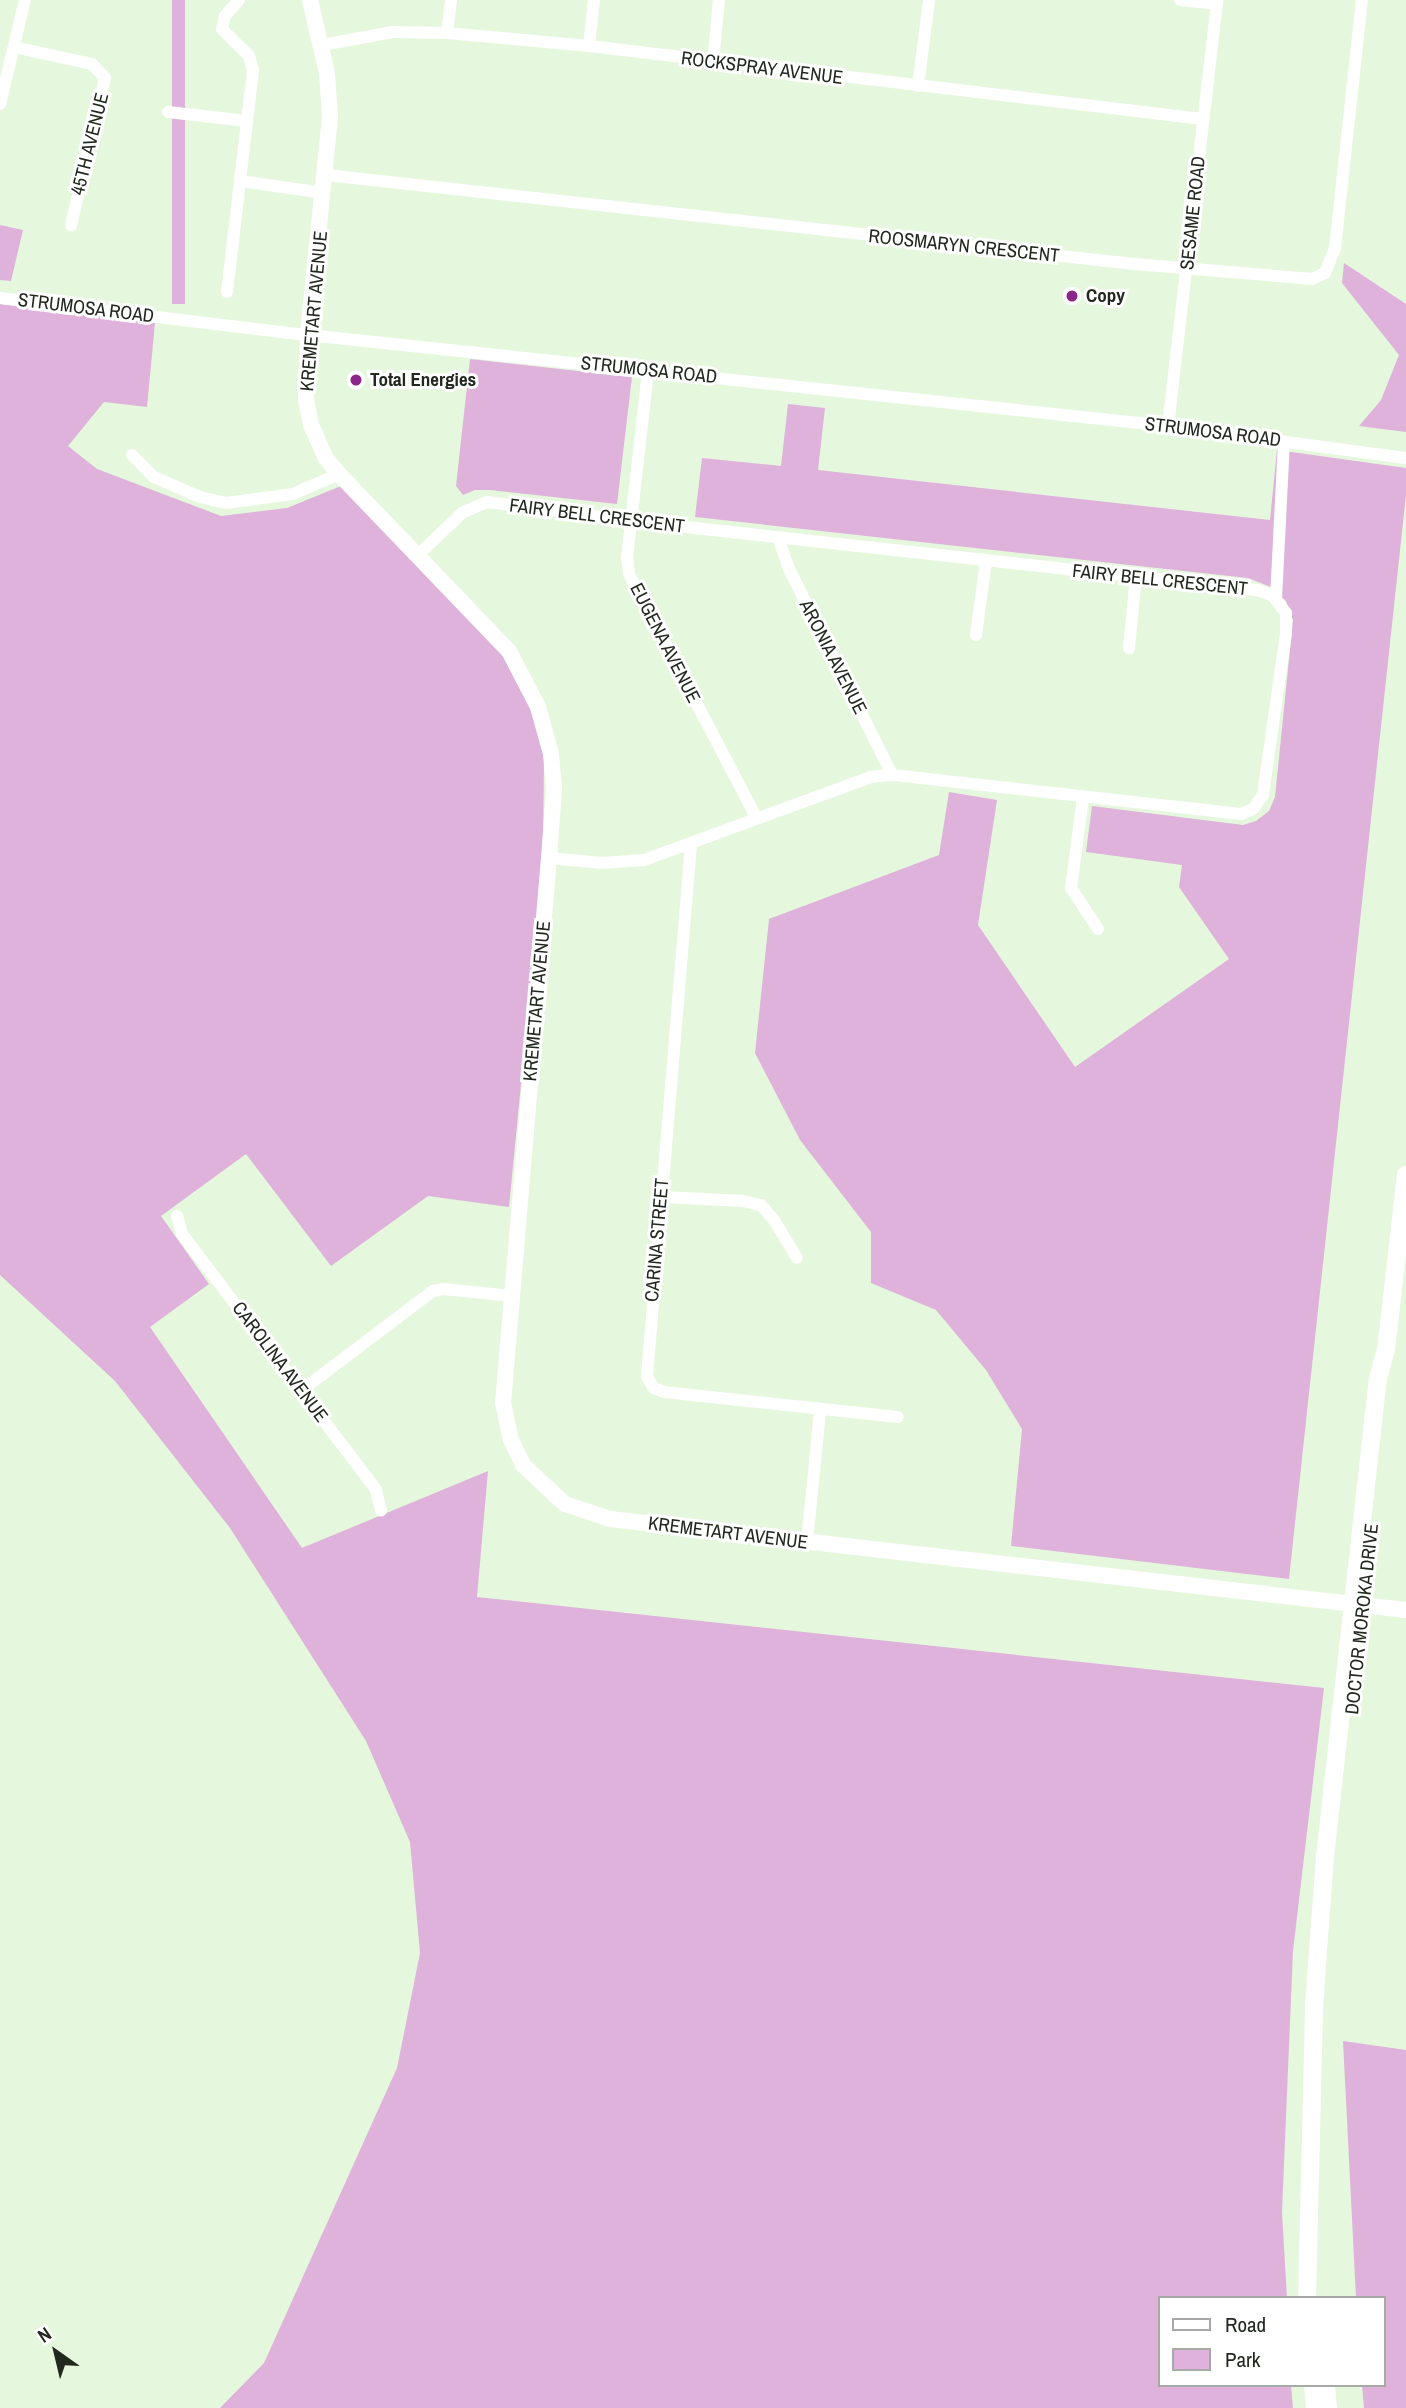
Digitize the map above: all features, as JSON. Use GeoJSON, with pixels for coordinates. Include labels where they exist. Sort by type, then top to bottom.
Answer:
{"type":"FeatureCollection","features":[{"type":"Feature","properties":{"kind":"main road","name":"DOCTOR MOROKA DRIVE"},"geometry":{"type":"LineString","coordinates":[[1307,2296],[1314,2006],[1325,1886],[1325,1857],[1389,1370],[1386,1350],[1406,1175]]}},
{"type":"Feature","properties":{"kind":"main road","name":"DOCTOR MOROKA DRIVE"},"geometry":{"type":"LineString","coordinates":[[1309,2227],[1319,2296]]}},
{"type":"Feature","properties":{"kind":"main road"},"geometry":{"type":"LineString","coordinates":[[1313,2387],[1315,2408]]}},
{"type":"Feature","properties":{"kind":"main road"},"geometry":{"type":"LineString","coordinates":[[1326,2387],[1328,2408]]}},
{"type":"Feature","properties":{"kind":"street"},"geometry":{"type":"LineString","coordinates":[[0,104],[25,0]]}},
{"type":"Feature","properties":{"kind":"street"},"geometry":{"type":"LineString","coordinates":[[227,292],[253,64],[249,56],[222,29],[225,16],[239,0]]}},
{"type":"Feature","properties":{"kind":"street","name":"KREMETART AVENUE"},"geometry":{"type":"LineString","coordinates":[[310,0],[322,45],[330,100],[326,175],[308,335],[306,398],[310,425],[326,457],[339,474],[509,651],[538,707],[551,754],[554,789],[549,858],[503,1403],[505,1420],[523,1465],[553,1495],[582,1511],[610,1519],[1123,1576],[1143,1582],[1359,1600],[1406,1600]]}},
{"type":"Feature","properties":{"kind":"street"},"geometry":{"type":"LineString","coordinates":[[447,33],[451,0]]}},
{"type":"Feature","properties":{"kind":"street"},"geometry":{"type":"LineString","coordinates":[[589,46],[594,0]]}},
{"type":"Feature","properties":{"kind":"street"},"geometry":{"type":"LineString","coordinates":[[713,63],[719,0]]}},
{"type":"Feature","properties":{"kind":"street"},"geometry":{"type":"LineString","coordinates":[[918,86],[929,0]]}},
{"type":"Feature","properties":{"kind":"street"},"geometry":{"type":"LineString","coordinates":[[1180,0],[1217,2]]}},
{"type":"Feature","properties":{"kind":"street","name":"ROOSMARYN CRESCENT"},"geometry":{"type":"LineString","coordinates":[[326,175],[1187,268],[1312,279],[1319,277],[1329,267],[1335,248],[1362,0]]}},
{"type":"Feature","properties":{"kind":"street","name":"SESAME ROAD"},"geometry":{"type":"LineString","coordinates":[[1168,426],[1217,2]]}},
{"type":"Feature","properties":{"kind":"street","name":"ROCKSPRAY AVENUE"},"geometry":{"type":"LineString","coordinates":[[322,45],[393,32],[447,33],[589,46],[713,63],[1203,119]]}},
{"type":"Feature","properties":{"kind":"street","name":"45TH AVENUE"},"geometry":{"type":"LineString","coordinates":[[14,47],[92,64],[105,78],[71,225]]}},
{"type":"Feature","properties":{"kind":"street"},"geometry":{"type":"LineString","coordinates":[[169,113],[246,121]]}},
{"type":"Feature","properties":{"kind":"street"},"geometry":{"type":"LineString","coordinates":[[240,181],[324,193]]}},
{"type":"Feature","properties":{"kind":"street","name":"STRUMOSA ROAD"},"geometry":{"type":"LineString","coordinates":[[0,298],[308,335],[1168,426],[1406,458]]}},
{"type":"Feature","properties":{"kind":"street","name":"EUGENA AVENUE"},"geometry":{"type":"LineString","coordinates":[[648,371],[627,557],[629,575],[757,819]]}},
{"type":"Feature","properties":{"kind":"street"},"geometry":{"type":"LineString","coordinates":[[549,858],[624,863],[691,844],[871,777],[892,775],[1230,815],[1241,814],[1259,803],[1264,795],[1286,633],[1286,613],[1276,599],[1284,441]]}},
{"type":"Feature","properties":{"kind":"street","name":"STRUMOSA ROAD"},"geometry":{"type":"LineString","coordinates":[[1299,443],[1324,441],[1406,450]]}},
{"type":"Feature","properties":{"kind":"street"},"geometry":{"type":"LineString","coordinates":[[132,455],[154,477],[200,498],[226,503],[293,494],[339,474]]}},
{"type":"Feature","properties":{"kind":"street","name":"FAIRY BELL CRESCENT"},"geometry":{"type":"LineString","coordinates":[[418,555],[462,513],[487,502],[631,521],[1257,590],[1276,599]]}},
{"type":"Feature","properties":{"kind":"street","name":"ARONIA AVENUE"},"geometry":{"type":"LineString","coordinates":[[778,537],[790,571],[892,775]]}},
{"type":"Feature","properties":{"kind":"street"},"geometry":{"type":"LineString","coordinates":[[976,635],[986,561]]}},
{"type":"Feature","properties":{"kind":"street"},"geometry":{"type":"LineString","coordinates":[[1129,648],[1136,577]]}},
{"type":"Feature","properties":{"kind":"street"},"geometry":{"type":"LineString","coordinates":[[1083,798],[1071,888],[1098,929]]}},
{"type":"Feature","properties":{"kind":"street","name":"CARINA STREET"},"geometry":{"type":"LineString","coordinates":[[691,844],[646,1373],[652,1385],[664,1392],[820,1411],[898,1417]]}},
{"type":"Feature","properties":{"kind":"street"},"geometry":{"type":"LineString","coordinates":[[661,1197],[743,1201],[761,1205],[775,1220],[797,1258]]}},
{"type":"Feature","properties":{"kind":"street","name":"CAROLINA AVENUE"},"geometry":{"type":"LineString","coordinates":[[177,1216],[182,1234],[376,1490],[381,1510]]}},
{"type":"Feature","properties":{"kind":"street"},"geometry":{"type":"LineString","coordinates":[[302,1390],[433,1292],[443,1289],[512,1296]]}},
{"type":"Feature","properties":{"kind":"street"},"geometry":{"type":"LineString","coordinates":[[807,1542],[820,1411]]}},
{"type":"Feature","properties":{"kind":"street","name":"KREMETART AVENUE"},"geometry":{"type":"LineString","coordinates":[[1359,1600],[1406,1610]]}},
{"type":"Feature","properties":{"kind":"green space"},"geometry":{"type":"Polygon","coordinates":[[[172,0],[185,0],[185,304],[172,304],[172,0]]]}},
{"type":"Feature","properties":{"kind":"green space"},"geometry":{"type":"Polygon","coordinates":[[[0,225],[23,230],[11,281],[0,280],[0,225]]]}},
{"type":"Feature","properties":{"kind":"green space"},"geometry":{"type":"Polygon","coordinates":[[[1344,263],[1406,304],[1406,432],[1359,426],[1381,400],[1399,355],[1342,283],[1344,263]]]}},
{"type":"Feature","properties":{"kind":"green space"},"geometry":{"type":"Polygon","coordinates":[[[0,304],[155,323],[147,407],[104,402],[68,446],[97,469],[221,516],[287,508],[341,486],[504,654],[532,711],[544,757],[543,859],[509,1207],[428,1196],[331,1266],[246,1154],[161,1216],[209,1284],[150,1327],[302,1548],[488,1471],[477,1597],[1324,1688],[1293,1951],[1282,2212],[1287,2296],[1158,2296],[1158,2387],[1291,2387],[1293,2408],[220,2408],[264,2363],[397,2068],[420,1953],[410,1842],[366,1741],[230,1528],[115,1381],[0,1275],[0,304]]]}},
{"type":"Feature","properties":{"kind":"green space"},"geometry":{"type":"Polygon","coordinates":[[[470,359],[632,377],[617,504],[490,490],[475,490],[463,495],[456,486],[470,359]]]}},
{"type":"Feature","properties":{"kind":"green space"},"geometry":{"type":"Polygon","coordinates":[[[788,404],[825,408],[818,470],[1270,520],[1277,450],[1406,468],[1406,495],[1289,1579],[1011,1546],[1022,1429],[986,1370],[936,1310],[871,1283],[871,1232],[800,1140],[755,1053],[769,919],[939,855],[949,792],[997,800],[978,925],[1075,1067],[1229,959],[1179,887],[1182,865],[1086,852],[1092,806],[1243,825],[1256,821],[1269,811],[1275,797],[1293,620],[1286,601],[1271,587],[1248,578],[695,517],[702,458],[781,466],[788,404]]]}},
{"type":"Feature","properties":{"kind":"green space"},"geometry":{"type":"Polygon","coordinates":[[[1343,2041],[1406,2050],[1406,2408],[1364,2408],[1362,2387],[1385,2387],[1385,2296],[1356,2296],[1343,2041]]]}},
{"type":"Feature","properties":{"kind":"place","name":"Copy"},"geometry":{"type":"Point","coordinates":[1072,296]}},
{"type":"Feature","properties":{"kind":"place","name":"Total Energies"},"geometry":{"type":"Point","coordinates":[356,380]}}]}
